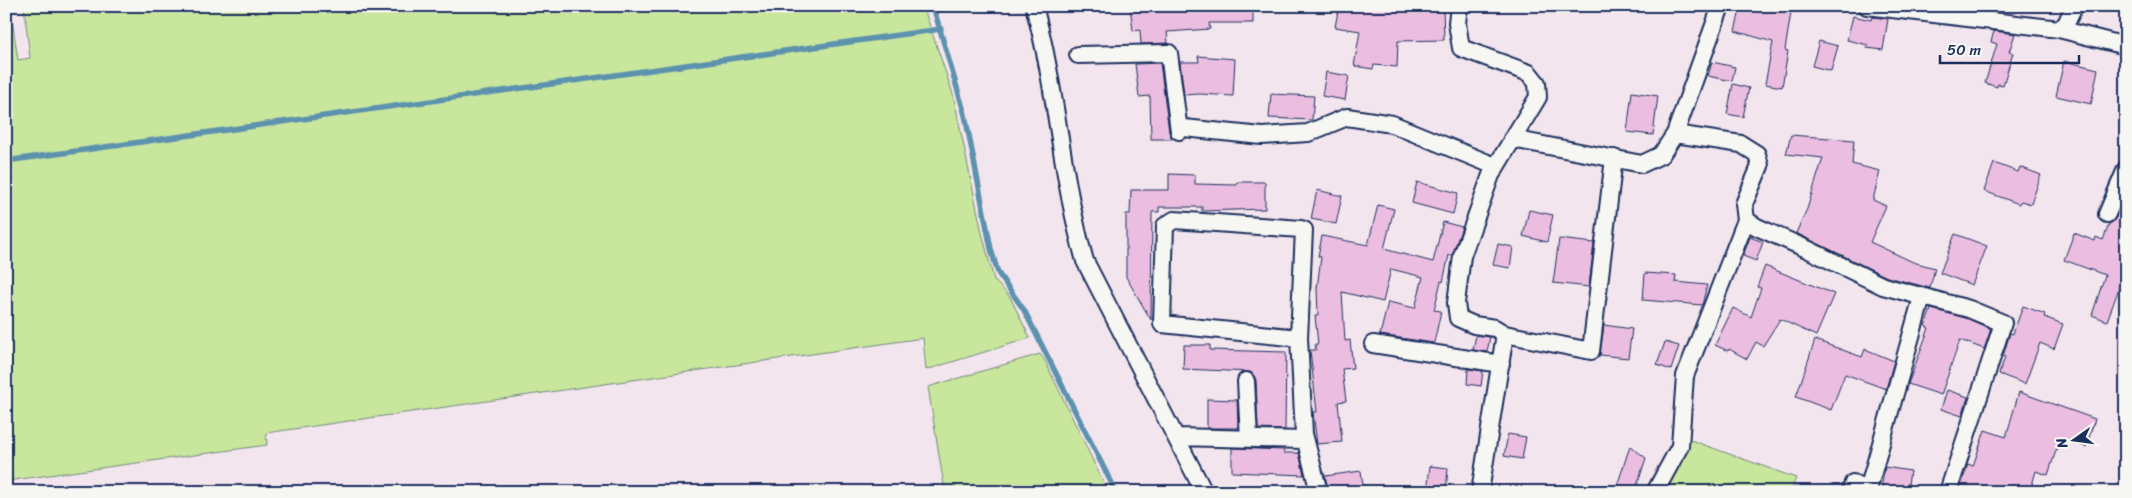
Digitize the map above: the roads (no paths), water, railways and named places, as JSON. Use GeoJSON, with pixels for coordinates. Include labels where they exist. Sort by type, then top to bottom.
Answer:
{"type":"FeatureCollection","features":[{"type":"Feature","properties":{"kind":"street"},"geometry":{"type":"LineString","coordinates":[[1034,6],[1052,82],[1074,221],[1085,261],[1204,492]]}},
{"type":"Feature","properties":{"kind":"street"},"geometry":{"type":"LineString","coordinates":[[1459,6],[1457,23],[1461,48],[1529,73],[1538,83],[1538,97],[1495,166],[1462,256],[1456,303],[1458,318],[1474,326],[1495,328],[1505,334],[1591,350],[1614,158]]}},
{"type":"Feature","properties":{"kind":"street"},"geometry":{"type":"LineString","coordinates":[[1512,139],[1642,164],[1660,155],[1675,134],[1721,6]]}},
{"type":"Feature","properties":{"kind":"street"},"geometry":{"type":"LineString","coordinates":[[1867,6],[2059,30],[2126,46]]}},
{"type":"Feature","properties":{"kind":"street"},"geometry":{"type":"LineString","coordinates":[[2059,30],[2066,24],[2074,6]]}},
{"type":"Feature","properties":{"kind":"street"},"geometry":{"type":"LineString","coordinates":[[1078,55],[1169,54],[1179,131],[1184,128],[1262,136],[1308,133],[1348,117],[1392,124],[1495,166]]}},
{"type":"Feature","properties":{"kind":"street"},"geometry":{"type":"LineString","coordinates":[[1655,492],[1680,446],[1685,376],[1746,220],[1744,204],[1760,166],[1758,154],[1742,144],[1675,134]]}},
{"type":"Feature","properties":{"kind":"street"},"geometry":{"type":"LineString","coordinates":[[2107,214],[2126,169]]}},
{"type":"Feature","properties":{"kind":"street"},"geometry":{"type":"LineString","coordinates":[[1299,338],[1162,324],[1165,226],[1167,223],[1174,220],[1301,228],[1304,230],[1299,338],[1304,440],[1319,492]]}},
{"type":"Feature","properties":{"kind":"street"},"geometry":{"type":"LineString","coordinates":[[1746,220],[1883,286],[1969,309],[2003,323],[1948,492]]}},
{"type":"Feature","properties":{"kind":"street"},"geometry":{"type":"LineString","coordinates":[[1850,492],[1853,483],[1874,491],[1922,297]]}},
{"type":"Feature","properties":{"kind":"street"},"geometry":{"type":"LineString","coordinates":[[1480,492],[1505,334]]}},
{"type":"Feature","properties":{"kind":"street"},"geometry":{"type":"LineString","coordinates":[[1373,344],[1501,364]]}},
{"type":"Feature","properties":{"kind":"street"},"geometry":{"type":"LineString","coordinates":[[1246,381],[1249,439]]}},
{"type":"Feature","properties":{"kind":"street"},"geometry":{"type":"LineString","coordinates":[[1176,437],[1304,440]]}},
{"type":"Feature","properties":{"kind":"waterway"},"geometry":{"type":"LineString","coordinates":[[933,6],[965,115],[991,249],[998,273],[1024,310],[1116,492]]}},
{"type":"Feature","properties":{"kind":"waterway"},"geometry":{"type":"LineString","coordinates":[[6,161],[941,29]]}}]}
